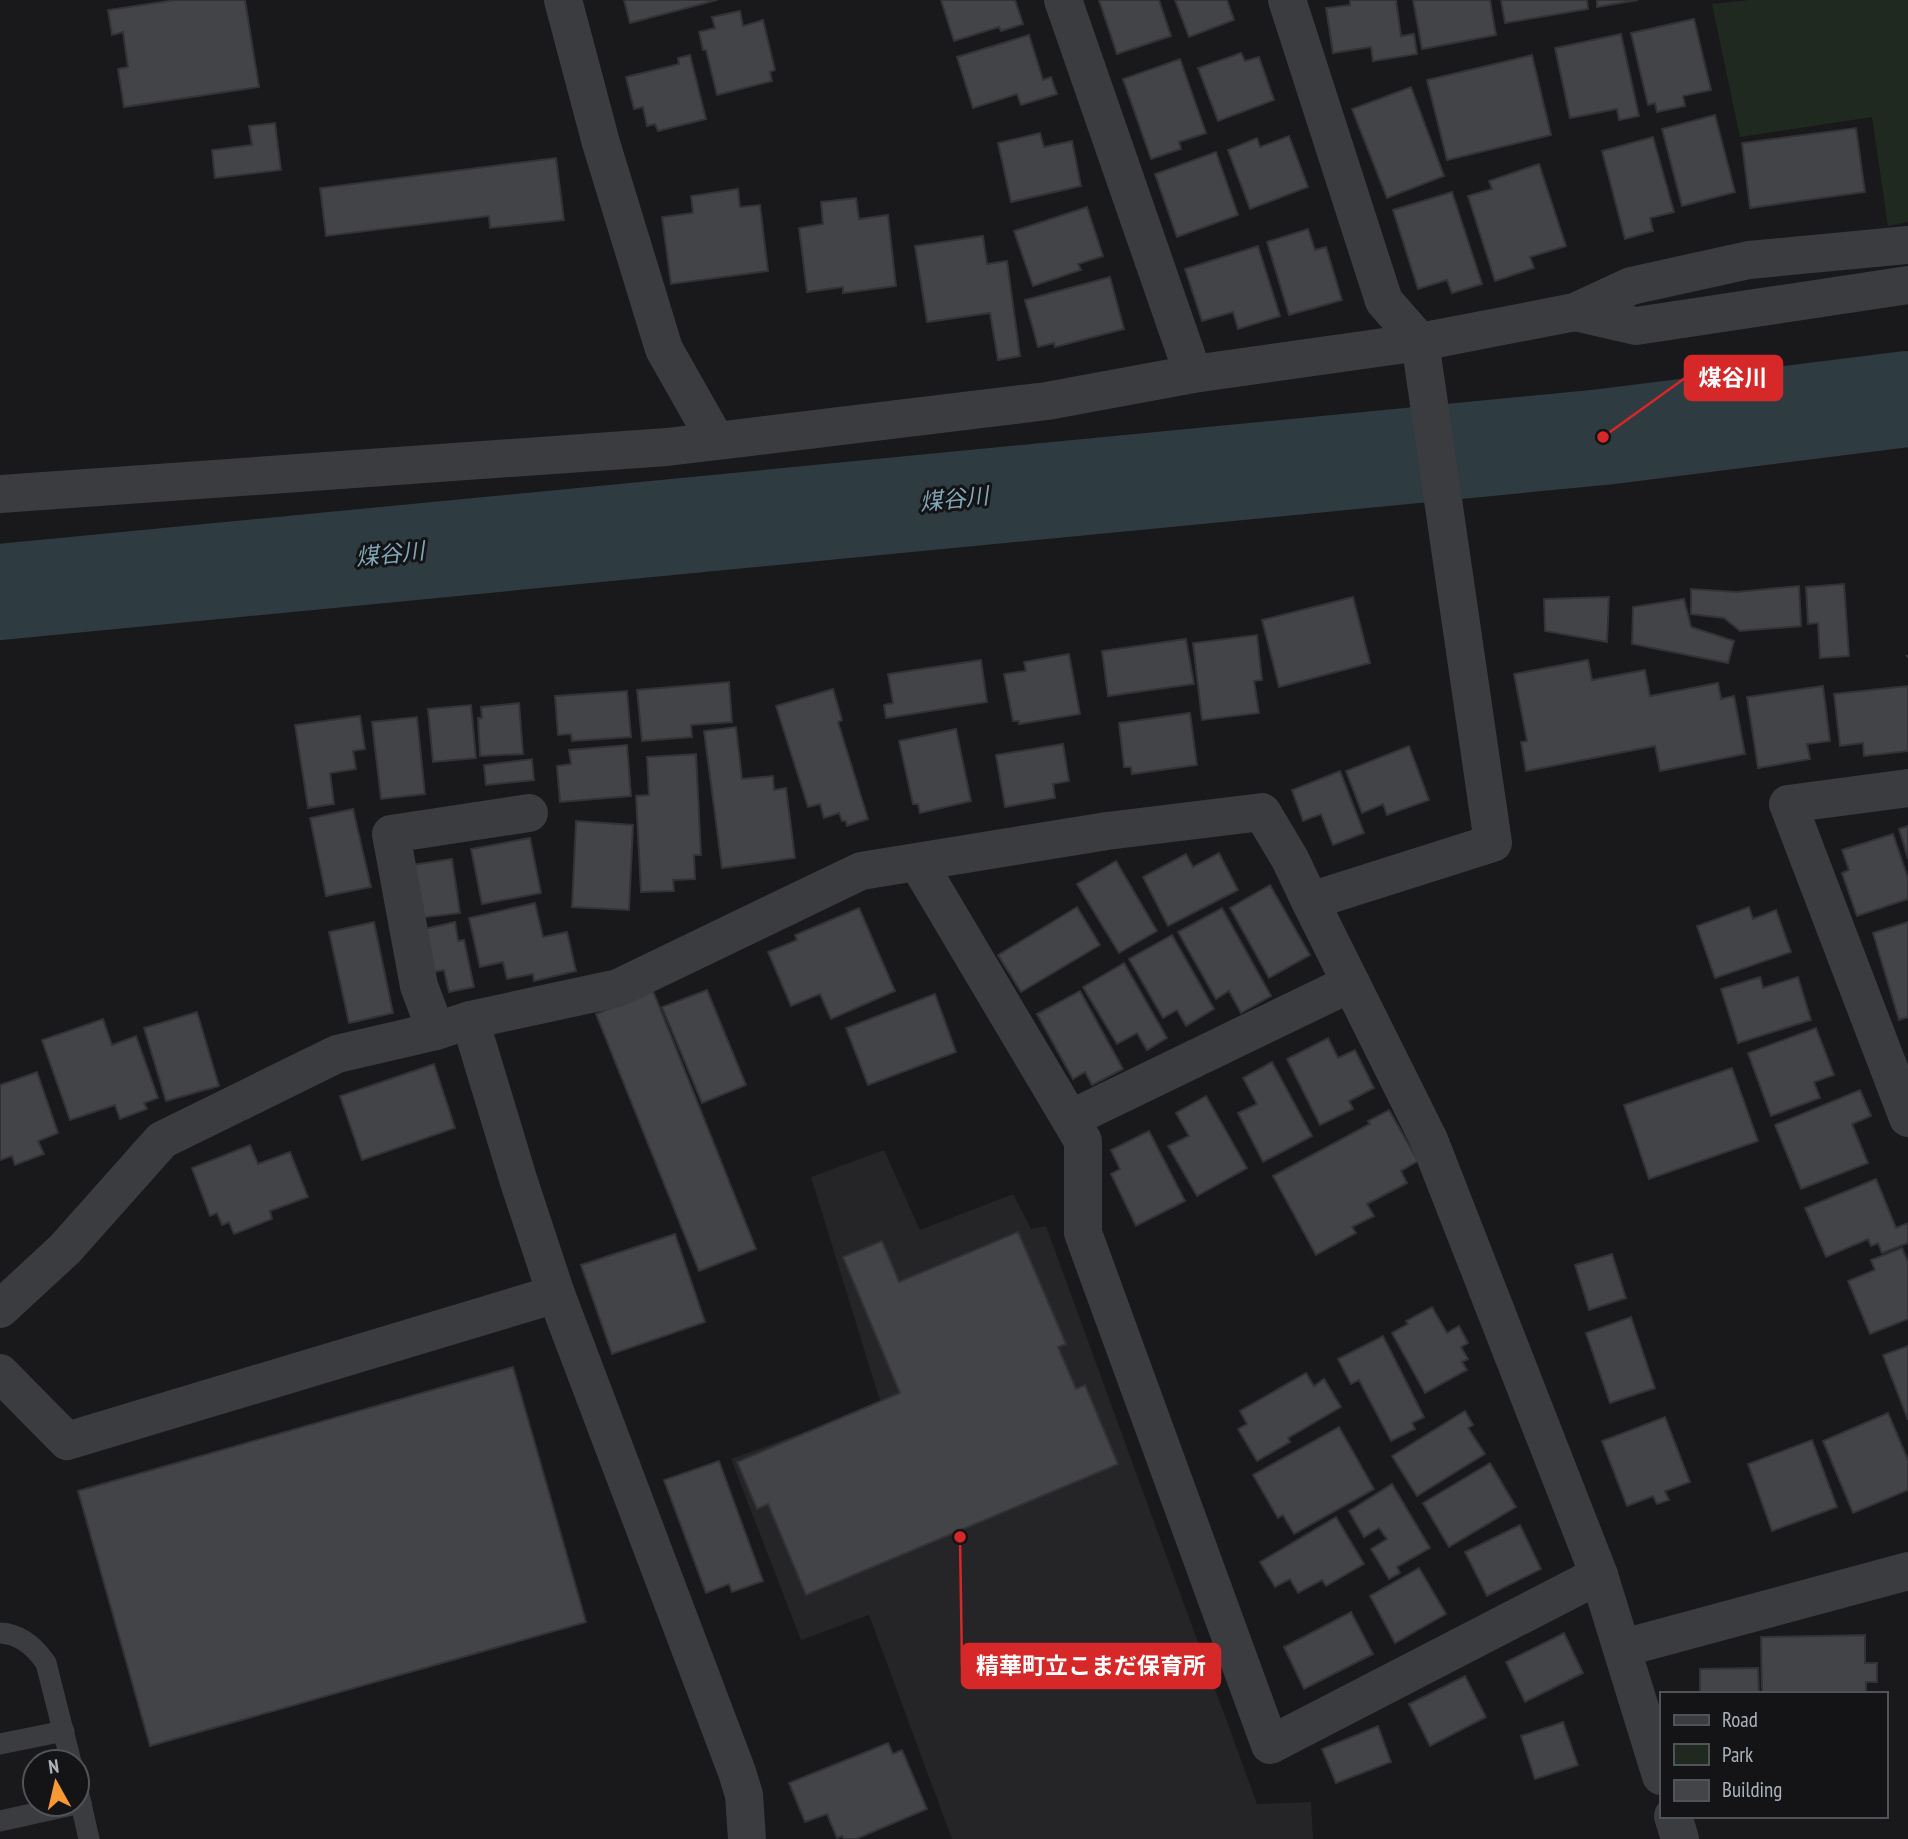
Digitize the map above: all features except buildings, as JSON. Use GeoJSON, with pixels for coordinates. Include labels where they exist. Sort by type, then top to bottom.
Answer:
{"type":"FeatureCollection","features":[{"type":"Feature","properties":{"kind":"street"},"geometry":{"type":"LineString","coordinates":[[563,0],[601,143],[664,349],[716,442]]}},
{"type":"Feature","properties":{"kind":"street"},"geometry":{"type":"LineString","coordinates":[[1063,0],[1194,374]]}},
{"type":"Feature","properties":{"kind":"street"},"geometry":{"type":"LineString","coordinates":[[1287,0],[1384,301],[1422,359],[1493,843],[1310,901]]}},
{"type":"Feature","properties":{"kind":"street"},"geometry":{"type":"LineString","coordinates":[[0,494],[716,442],[1047,401],[1194,374],[1422,359],[1576,312],[1631,286],[1749,260],[1908,245]]}},
{"type":"Feature","properties":{"kind":"street"},"geometry":{"type":"LineString","coordinates":[[1576,312],[1636,326],[1908,285]]}},
{"type":"Feature","properties":{"kind":"street"},"geometry":{"type":"LineString","coordinates":[[1908,788],[1788,804],[1900,1076],[1908,1118]]}},
{"type":"Feature","properties":{"kind":"street"},"geometry":{"type":"LineString","coordinates":[[0,1309],[65,1249],[162,1139],[337,1054],[618,988],[861,872],[1107,831],[1262,812],[1290,859],[1429,1140],[1599,1575],[1660,1773]]}},
{"type":"Feature","properties":{"kind":"street"},"geometry":{"type":"LineString","coordinates":[[529,813],[391,834],[419,986],[453,1026],[519,1182],[556,1294],[737,1772],[744,1795],[747,1839]]}},
{"type":"Feature","properties":{"kind":"street"},"geometry":{"type":"LineString","coordinates":[[918,863],[1083,1140],[1083,1233],[1270,1745],[1599,1575]]}},
{"type":"Feature","properties":{"kind":"street"},"geometry":{"type":"LineString","coordinates":[[1070,1119],[1351,983]]}},
{"type":"Feature","properties":{"kind":"street"},"geometry":{"type":"LineString","coordinates":[[0,1373],[67,1441],[556,1294]]}},
{"type":"Feature","properties":{"kind":"street"},"geometry":{"type":"LineString","coordinates":[[1623,1648],[1908,1571]]}},
{"type":"Feature","properties":{"kind":"street"},"geometry":{"type":"LineString","coordinates":[[1674,1818],[1680,1839]]}},
{"type":"Feature","properties":{"kind":"lane"},"geometry":{"type":"LineString","coordinates":[[0,1633],[23,1639],[37,1650],[46,1663],[68,1748]]}},
{"type":"Feature","properties":{"kind":"lane"},"geometry":{"type":"LineString","coordinates":[[0,1744],[64,1731]]}},
{"type":"Feature","properties":{"kind":"lane"},"geometry":{"type":"LineString","coordinates":[[0,1821],[21,1814]]}},
{"type":"Feature","properties":{"kind":"lane"},"geometry":{"type":"LineString","coordinates":[[84,1818],[89,1839]]}},
{"type":"Feature","properties":{"kind":"shaded area"},"geometry":{"type":"Polygon","coordinates":[[[884,1150],[920,1230],[1013,1194],[1031,1229],[1046,1226],[1257,1804],[1311,1802],[1313,1839],[952,1839],[869,1615],[801,1640],[731,1459],[881,1404],[811,1177],[884,1150]]]}},
{"type":"Feature","properties":{"kind":"green space"},"geometry":{"type":"Polygon","coordinates":[[[1750,0],[1908,0],[1908,222],[1888,226],[1872,117],[1740,137],[1712,4],[1750,0]]]}},
{"type":"Feature","properties":{"kind":"waterway","name":"煤谷川"},"geometry":{"type":"LineString","coordinates":[[0,592],[1603,437],[1908,399]]}},
{"type":"Feature","properties":{"kind":"place","name":"煤谷川"},"geometry":{"type":"Point","coordinates":[1603,437]}},
{"type":"Feature","properties":{"kind":"place","name":"精華町立こまだ保育所"},"geometry":{"type":"Point","coordinates":[960,1537]}}]}
